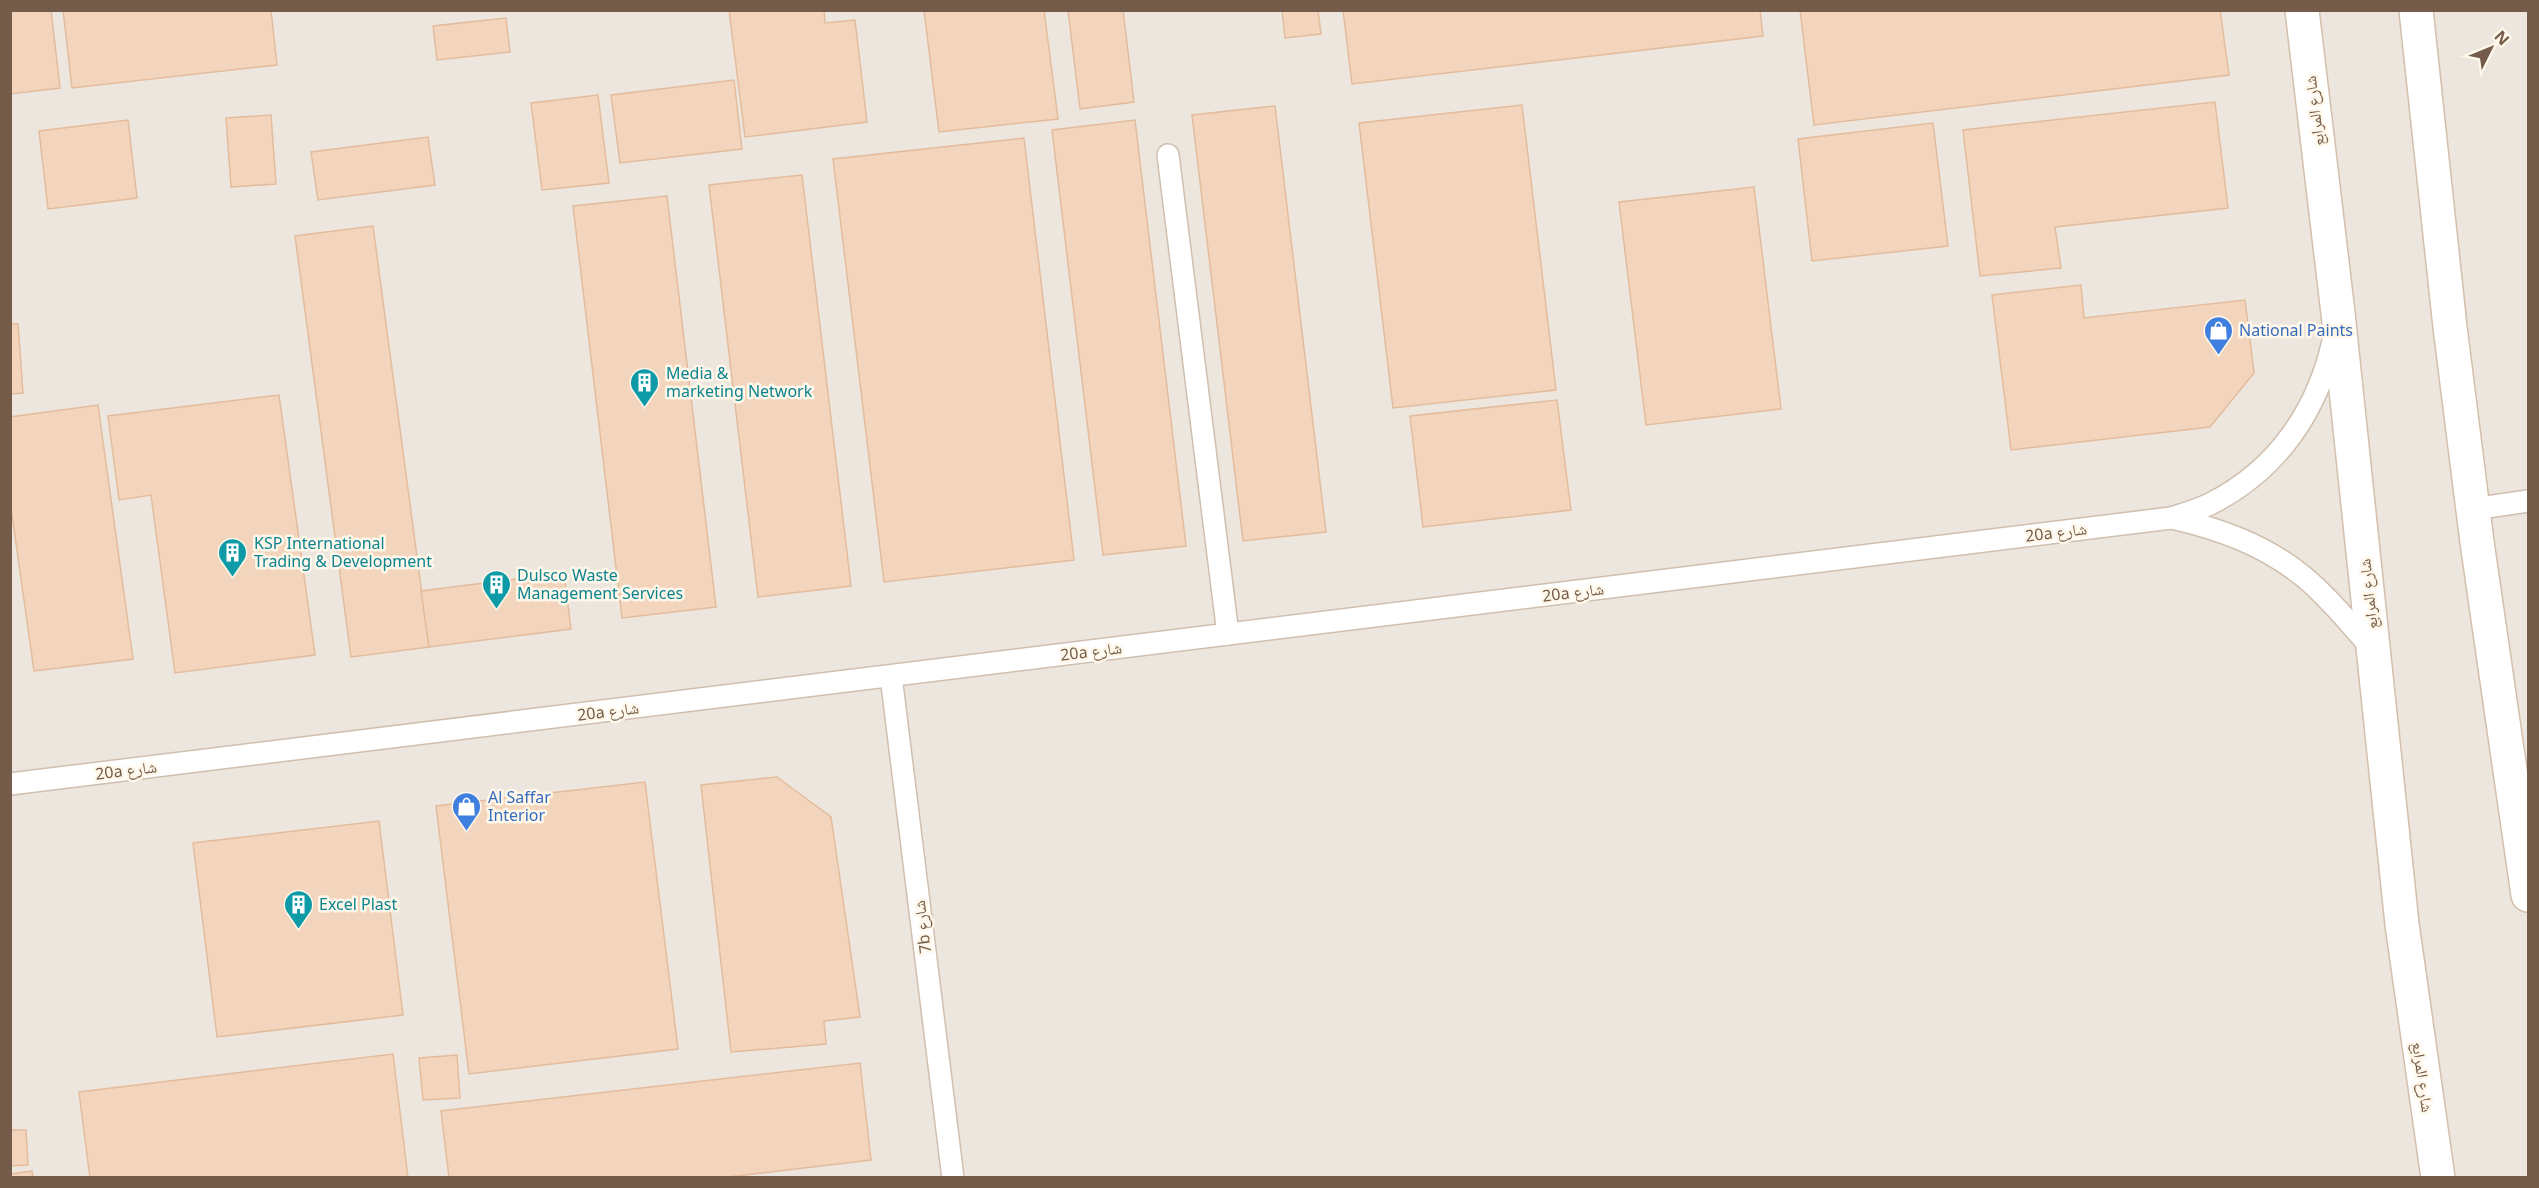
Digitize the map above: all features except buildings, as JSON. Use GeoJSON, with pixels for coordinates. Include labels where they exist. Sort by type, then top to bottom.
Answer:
{"type":"FeatureCollection","features":[{"type":"Feature","properties":{"kind":"main road","name":"شارع المرابع"},"geometry":{"type":"LineString","coordinates":[[2302,10],[2338,313],[2402,924],[2438,1178]]}},
{"type":"Feature","properties":{"kind":"main road"},"geometry":{"type":"LineString","coordinates":[[2416,10],[2450,327],[2473,509],[2529,895]]}},
{"type":"Feature","properties":{"kind":"lane"},"geometry":{"type":"LineString","coordinates":[[1168,155],[1228,634]]}},
{"type":"Feature","properties":{"kind":"lane","name":"20a شارع"},"geometry":{"type":"LineString","coordinates":[[10,784],[2171,518],[2209,504],[2243,484],[2274,458],[2293,435],[2318,392],[2330,353],[2338,313]]}},
{"type":"Feature","properties":{"kind":"lane"},"geometry":{"type":"LineString","coordinates":[[2473,509],[2529,501]]}},
{"type":"Feature","properties":{"kind":"lane","name":"20a شارع"},"geometry":{"type":"LineString","coordinates":[[2171,518],[2208,526],[2243,539],[2275,556],[2305,578],[2374,650]]}},
{"type":"Feature","properties":{"kind":"lane","name":"7b شارع"},"geometry":{"type":"LineString","coordinates":[[891,676],[953,1178]]}},
{"type":"Feature","properties":{"kind":"shaded area"},"geometry":{"type":"Polygon","coordinates":[[[10,11],[2528,11],[2528,1177],[11,1177],[10,11]]]}},
{"type":"Feature","properties":{"kind":"place","name":"National Paints"},"geometry":{"type":"Point","coordinates":[2218,356]}},
{"type":"Feature","properties":{"kind":"place","name":"Media & marketing Network"},"geometry":{"type":"Point","coordinates":[645,408]}},
{"type":"Feature","properties":{"kind":"place","name":"KSP International Trading & Development"},"geometry":{"type":"Point","coordinates":[233,578]}},
{"type":"Feature","properties":{"kind":"place","name":"Dulsco Waste Management Services"},"geometry":{"type":"Point","coordinates":[496,610]}},
{"type":"Feature","properties":{"kind":"place","name":"Al Saffar Interior"},"geometry":{"type":"Point","coordinates":[467,832]}},
{"type":"Feature","properties":{"kind":"place","name":"Excel Plast"},"geometry":{"type":"Point","coordinates":[298,930]}}]}
